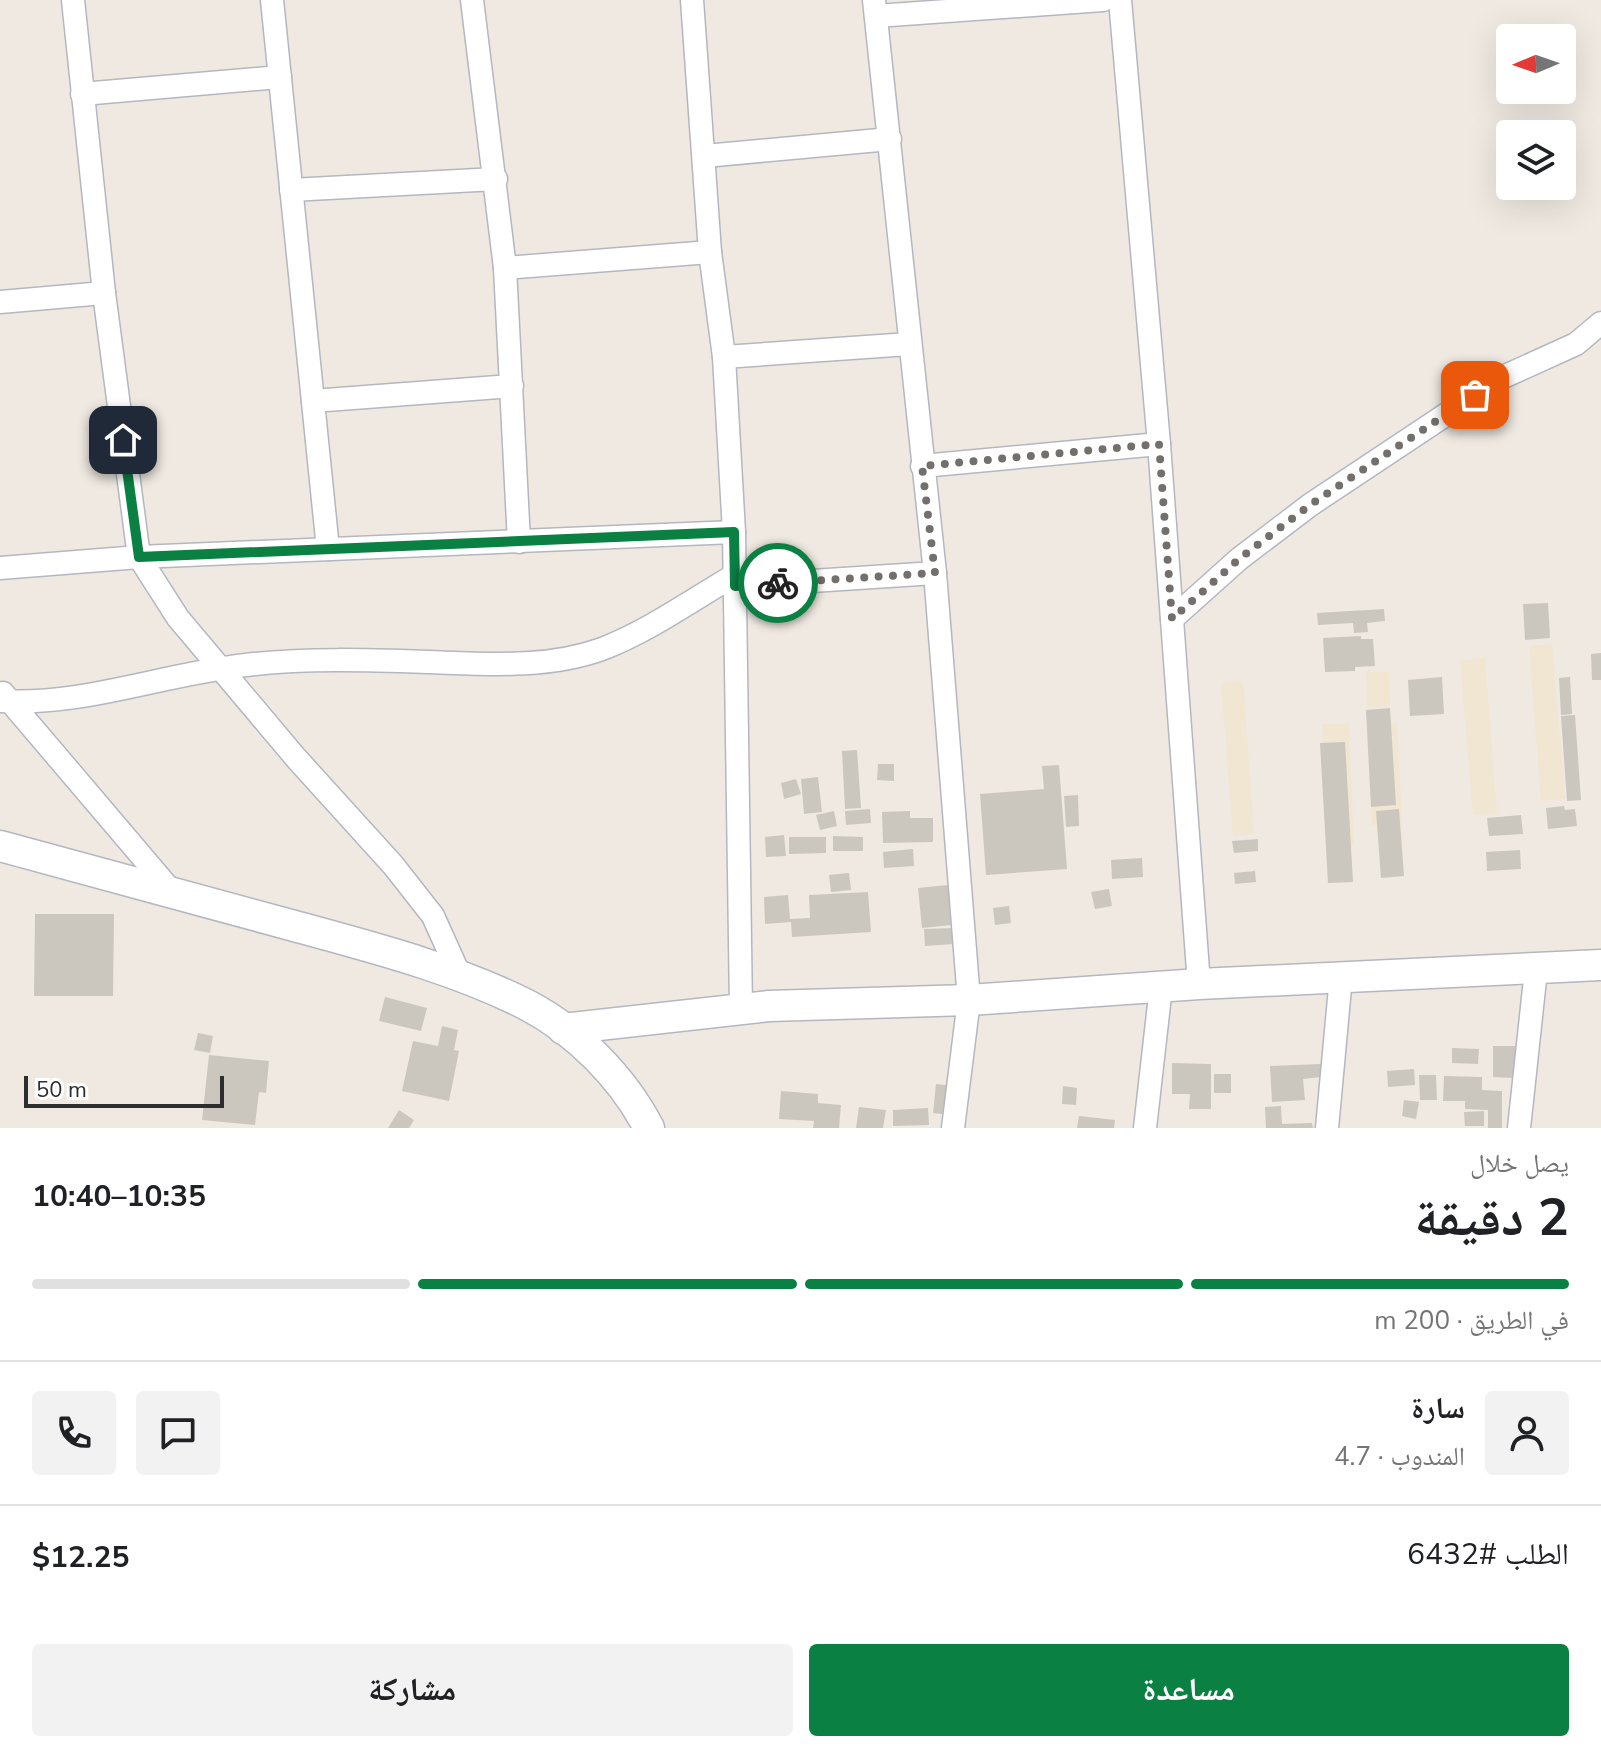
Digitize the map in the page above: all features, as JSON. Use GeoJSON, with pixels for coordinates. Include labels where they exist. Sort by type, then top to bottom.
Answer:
{"type":"FeatureCollection","features":[{"type":"Feature","properties":{"kind":"street"},"geometry":{"type":"LineString","coordinates":[[73,0],[104,293],[139,557],[178,618],[296,758],[393,865],[433,916],[460,976]]}},
{"type":"Feature","properties":{"kind":"street"},"geometry":{"type":"LineString","coordinates":[[272,0],[328,549]]}},
{"type":"Feature","properties":{"kind":"street"},"geometry":{"type":"LineString","coordinates":[[472,0],[505,268],[519,542]]}},
{"type":"Feature","properties":{"kind":"street"},"geometry":{"type":"LineString","coordinates":[[692,0],[710,252],[724,357],[734,532],[741,1009]]}},
{"type":"Feature","properties":{"kind":"street"},"geometry":{"type":"LineString","coordinates":[[953,1128],[969,1000],[935,573],[875,8],[1103,0]]}},
{"type":"Feature","properties":{"kind":"street"},"geometry":{"type":"LineString","coordinates":[[1120,0],[1159,444],[1199,984]]}},
{"type":"Feature","properties":{"kind":"street"},"geometry":{"type":"LineString","coordinates":[[82,94],[280,77]]}},
{"type":"Feature","properties":{"kind":"street"},"geometry":{"type":"LineString","coordinates":[[705,156],[890,139]]}},
{"type":"Feature","properties":{"kind":"street"},"geometry":{"type":"LineString","coordinates":[[291,190],[496,179]]}},
{"type":"Feature","properties":{"kind":"street"},"geometry":{"type":"LineString","coordinates":[[505,268],[710,252]]}},
{"type":"Feature","properties":{"kind":"street"},"geometry":{"type":"LineString","coordinates":[[0,302],[104,293]]}},
{"type":"Feature","properties":{"kind":"street"},"geometry":{"type":"LineString","coordinates":[[1172,619],[1239,559],[1322,496],[1501,378],[1576,344],[1601,323]]}},
{"type":"Feature","properties":{"kind":"street"},"geometry":{"type":"LineString","coordinates":[[724,357],[909,344]]}},
{"type":"Feature","properties":{"kind":"street"},"geometry":{"type":"LineString","coordinates":[[313,401],[512,386]]}},
{"type":"Feature","properties":{"kind":"street"},"geometry":{"type":"LineString","coordinates":[[922,466],[1159,444]]}},
{"type":"Feature","properties":{"kind":"street"},"geometry":{"type":"LineString","coordinates":[[0,568],[139,557],[734,532]]}},
{"type":"Feature","properties":{"kind":"street"},"geometry":{"type":"LineString","coordinates":[[4,697],[83,697],[219,668],[342,659],[508,665],[567,658],[601,649],[632,635],[735,581],[935,573]]}},
{"type":"Feature","properties":{"kind":"street"},"geometry":{"type":"LineString","coordinates":[[4,697],[173,893]]}},
{"type":"Feature","properties":{"kind":"street"},"geometry":{"type":"LineString","coordinates":[[0,846],[338,938],[460,976],[529,1006],[574,1037],[635,1101],[649,1128]]}},
{"type":"Feature","properties":{"kind":"street"},"geometry":{"type":"LineString","coordinates":[[563,1029],[741,1009],[969,1000],[1199,984],[1601,965]]}},
{"type":"Feature","properties":{"kind":"street"},"geometry":{"type":"LineString","coordinates":[[1519,1128],[1536,970]]}},
{"type":"Feature","properties":{"kind":"street"},"geometry":{"type":"LineString","coordinates":[[1327,1128],[1341,977]]}},
{"type":"Feature","properties":{"kind":"street"},"geometry":{"type":"LineString","coordinates":[[1145,1128],[1161,987]]}},
{"type":"Feature","properties":{"kind":"shaded area"},"geometry":{"type":"Polygon","coordinates":[[[1552,644],[1565,799],[1541,801],[1529,646],[1552,644]]]}},
{"type":"Feature","properties":{"kind":"shaded area"},"geometry":{"type":"Polygon","coordinates":[[[1485,658],[1497,813],[1473,815],[1460,660],[1485,658]]]}},
{"type":"Feature","properties":{"kind":"shaded area"},"geometry":{"type":"Polygon","coordinates":[[[1366,672],[1389,672],[1390,706],[1367,707],[1366,672]]]}},
{"type":"Feature","properties":{"kind":"shaded area"},"geometry":{"type":"Polygon","coordinates":[[[1243,681],[1254,834],[1233,836],[1221,683],[1243,681]]]}},
{"type":"Feature","properties":{"kind":"shaded area"},"geometry":{"type":"Polygon","coordinates":[[[1349,723],[1354,845],[1328,846],[1322,724],[1349,723]]]}},
{"type":"Feature","properties":{"kind":"shaded area"},"geometry":{"type":"Polygon","coordinates":[[[1397,723],[1403,843],[1385,844],[1384,825],[1372,825],[1367,725],[1397,723]]]}},
{"type":"Feature","properties":{"kind":"building"},"geometry":{"type":"Polygon","coordinates":[[[1548,603],[1550,638],[1525,640],[1523,604],[1548,603]]]}},
{"type":"Feature","properties":{"kind":"building"},"geometry":{"type":"Polygon","coordinates":[[[1384,609],[1385,621],[1367,623],[1368,632],[1354,633],[1353,623],[1318,625],[1317,613],[1384,609]]]}},
{"type":"Feature","properties":{"kind":"building"},"geometry":{"type":"Polygon","coordinates":[[[1361,636],[1361,639],[1373,639],[1375,666],[1355,667],[1355,671],[1325,672],[1323,638],[1361,636]]]}},
{"type":"Feature","properties":{"kind":"building"},"geometry":{"type":"Polygon","coordinates":[[[1601,653],[1601,680],[1592,680],[1591,654],[1601,653]]]}},
{"type":"Feature","properties":{"kind":"building"},"geometry":{"type":"Polygon","coordinates":[[[1442,677],[1444,714],[1410,716],[1408,680],[1442,677]]]}},
{"type":"Feature","properties":{"kind":"building"},"geometry":{"type":"Polygon","coordinates":[[[1570,677],[1572,714],[1561,715],[1559,678],[1570,677]]]}},
{"type":"Feature","properties":{"kind":"building"},"geometry":{"type":"Polygon","coordinates":[[[1390,708],[1396,805],[1371,807],[1366,710],[1390,708]]]}},
{"type":"Feature","properties":{"kind":"building"},"geometry":{"type":"Polygon","coordinates":[[[1575,715],[1581,800],[1567,801],[1561,716],[1575,715]]]}},
{"type":"Feature","properties":{"kind":"building"},"geometry":{"type":"Polygon","coordinates":[[[1345,742],[1353,882],[1328,883],[1320,743],[1345,742]]]}},
{"type":"Feature","properties":{"kind":"building"},"geometry":{"type":"Polygon","coordinates":[[[857,750],[861,808],[845,809],[842,751],[857,750]]]}},
{"type":"Feature","properties":{"kind":"building"},"geometry":{"type":"Polygon","coordinates":[[[878,764],[894,764],[894,781],[877,780],[878,764]]]}},
{"type":"Feature","properties":{"kind":"building"},"geometry":{"type":"Polygon","coordinates":[[[1059,765],[1067,869],[986,875],[980,794],[1044,789],[1042,766],[1059,765]]]}},
{"type":"Feature","properties":{"kind":"building"},"geometry":{"type":"Polygon","coordinates":[[[818,777],[822,812],[804,814],[801,779],[818,777]]]}},
{"type":"Feature","properties":{"kind":"building"},"geometry":{"type":"Polygon","coordinates":[[[796,779],[801,794],[784,799],[781,783],[796,779]]]}},
{"type":"Feature","properties":{"kind":"building"},"geometry":{"type":"Polygon","coordinates":[[[1078,795],[1079,826],[1066,827],[1064,796],[1078,795]]]}},
{"type":"Feature","properties":{"kind":"building"},"geometry":{"type":"Polygon","coordinates":[[[1564,806],[1565,810],[1575,809],[1577,826],[1548,829],[1546,808],[1564,806]]]}},
{"type":"Feature","properties":{"kind":"building"},"geometry":{"type":"Polygon","coordinates":[[[870,809],[871,823],[846,825],[845,811],[870,809]]]}},
{"type":"Feature","properties":{"kind":"building"},"geometry":{"type":"Polygon","coordinates":[[[1399,809],[1404,876],[1381,878],[1376,811],[1399,809]]]}},
{"type":"Feature","properties":{"kind":"building"},"geometry":{"type":"Polygon","coordinates":[[[834,811],[837,826],[820,830],[816,815],[834,811]]]}},
{"type":"Feature","properties":{"kind":"building"},"geometry":{"type":"Polygon","coordinates":[[[910,811],[910,818],[933,818],[933,842],[883,843],[882,812],[910,811]]]}},
{"type":"Feature","properties":{"kind":"building"},"geometry":{"type":"Polygon","coordinates":[[[1521,815],[1523,834],[1489,836],[1487,818],[1521,815]]]}},
{"type":"Feature","properties":{"kind":"building"},"geometry":{"type":"Polygon","coordinates":[[[784,835],[786,856],[766,857],[765,837],[784,835]]]}},
{"type":"Feature","properties":{"kind":"building"},"geometry":{"type":"Polygon","coordinates":[[[833,836],[863,837],[863,851],[833,851],[833,836]]]}},
{"type":"Feature","properties":{"kind":"building"},"geometry":{"type":"Polygon","coordinates":[[[789,837],[826,837],[826,853],[789,854],[789,837]]]}},
{"type":"Feature","properties":{"kind":"building"},"geometry":{"type":"Polygon","coordinates":[[[1258,839],[1258,851],[1234,853],[1232,841],[1258,839]]]}},
{"type":"Feature","properties":{"kind":"building"},"geometry":{"type":"Polygon","coordinates":[[[913,849],[914,866],[884,868],[883,852],[913,849]]]}},
{"type":"Feature","properties":{"kind":"building"},"geometry":{"type":"Polygon","coordinates":[[[1520,850],[1521,869],[1487,871],[1486,852],[1520,850]]]}},
{"type":"Feature","properties":{"kind":"building"},"geometry":{"type":"Polygon","coordinates":[[[1142,858],[1143,877],[1112,879],[1111,860],[1142,858]]]}},
{"type":"Feature","properties":{"kind":"building"},"geometry":{"type":"Polygon","coordinates":[[[1255,871],[1256,882],[1235,884],[1234,873],[1255,871]]]}},
{"type":"Feature","properties":{"kind":"building"},"geometry":{"type":"Polygon","coordinates":[[[849,873],[851,890],[831,892],[829,875],[849,873]]]}},
{"type":"Feature","properties":{"kind":"building"},"geometry":{"type":"Polygon","coordinates":[[[948,885],[951,925],[922,928],[918,888],[948,885]]]}},
{"type":"Feature","properties":{"kind":"building"},"geometry":{"type":"Polygon","coordinates":[[[1109,889],[1112,906],[1095,909],[1091,892],[1109,889]]]}},
{"type":"Feature","properties":{"kind":"building"},"geometry":{"type":"Polygon","coordinates":[[[868,892],[871,932],[792,937],[791,922],[765,924],[764,897],[788,895],[790,919],[810,918],[809,895],[868,892]]]}},
{"type":"Feature","properties":{"kind":"building"},"geometry":{"type":"Polygon","coordinates":[[[1009,906],[1011,923],[995,925],[993,908],[1009,906]]]}},
{"type":"Feature","properties":{"kind":"building"},"geometry":{"type":"Polygon","coordinates":[[[35,914],[114,914],[113,996],[34,996],[35,914]]]}},
{"type":"Feature","properties":{"kind":"building"},"geometry":{"type":"Polygon","coordinates":[[[954,928],[954,944],[925,946],[924,929],[954,928]]]}},
{"type":"Feature","properties":{"kind":"building"},"geometry":{"type":"Polygon","coordinates":[[[385,997],[427,1008],[421,1031],[379,1021],[385,997]]]}},
{"type":"Feature","properties":{"kind":"building"},"geometry":{"type":"Polygon","coordinates":[[[442,1026],[458,1030],[454,1050],[459,1051],[449,1101],[402,1091],[413,1041],[438,1046],[442,1026]]]}},
{"type":"Feature","properties":{"kind":"building"},"geometry":{"type":"Polygon","coordinates":[[[198,1033],[213,1036],[210,1053],[194,1050],[198,1033]]]}},
{"type":"Feature","properties":{"kind":"building"},"geometry":{"type":"Polygon","coordinates":[[[1493,1046],[1515,1046],[1515,1078],[1493,1077],[1493,1046]]]}},
{"type":"Feature","properties":{"kind":"building"},"geometry":{"type":"Polygon","coordinates":[[[1452,1048],[1479,1049],[1478,1064],[1452,1063],[1452,1048]]]}},
{"type":"Feature","properties":{"kind":"building"},"geometry":{"type":"Polygon","coordinates":[[[209,1055],[269,1061],[266,1093],[259,1092],[255,1125],[202,1120],[209,1055]]]}},
{"type":"Feature","properties":{"kind":"building"},"geometry":{"type":"Polygon","coordinates":[[[1172,1063],[1211,1064],[1211,1109],[1189,1109],[1190,1094],[1172,1094],[1172,1063]]]}},
{"type":"Feature","properties":{"kind":"building"},"geometry":{"type":"Polygon","coordinates":[[[1321,1064],[1321,1077],[1303,1079],[1305,1100],[1272,1102],[1270,1066],[1321,1064]]]}},
{"type":"Feature","properties":{"kind":"building"},"geometry":{"type":"Polygon","coordinates":[[[1414,1069],[1415,1085],[1388,1087],[1387,1071],[1414,1069]]]}},
{"type":"Feature","properties":{"kind":"building"},"geometry":{"type":"Polygon","coordinates":[[[1214,1074],[1231,1074],[1231,1093],[1214,1093],[1214,1074]]]}},
{"type":"Feature","properties":{"kind":"building"},"geometry":{"type":"Polygon","coordinates":[[[1419,1075],[1436,1075],[1437,1100],[1420,1100],[1419,1075]]]}},
{"type":"Feature","properties":{"kind":"building"},"geometry":{"type":"Polygon","coordinates":[[[1444,1076],[1482,1077],[1482,1090],[1502,1091],[1502,1128],[1488,1128],[1488,1110],[1465,1109],[1465,1101],[1443,1101],[1444,1076]]]}},
{"type":"Feature","properties":{"kind":"building"},"geometry":{"type":"Polygon","coordinates":[[[936,1084],[953,1086],[950,1115],[933,1113],[936,1084]]]}},
{"type":"Feature","properties":{"kind":"building"},"geometry":{"type":"Polygon","coordinates":[[[1063,1086],[1077,1088],[1076,1105],[1062,1104],[1063,1086]]]}},
{"type":"Feature","properties":{"kind":"building"},"geometry":{"type":"Polygon","coordinates":[[[781,1091],[818,1094],[818,1103],[841,1105],[839,1128],[813,1128],[814,1121],[779,1119],[781,1091]]]}},
{"type":"Feature","properties":{"kind":"building"},"geometry":{"type":"Polygon","coordinates":[[[1404,1100],[1419,1102],[1416,1119],[1402,1116],[1404,1100]]]}},
{"type":"Feature","properties":{"kind":"building"},"geometry":{"type":"Polygon","coordinates":[[[1281,1106],[1282,1124],[1312,1123],[1313,1128],[1266,1128],[1265,1107],[1281,1106]]]}},
{"type":"Feature","properties":{"kind":"building"},"geometry":{"type":"Polygon","coordinates":[[[859,1107],[886,1110],[883,1128],[856,1128],[859,1107]]]}},
{"type":"Feature","properties":{"kind":"building"},"geometry":{"type":"Polygon","coordinates":[[[928,1108],[929,1125],[893,1126],[893,1110],[928,1108]]]}},
{"type":"Feature","properties":{"kind":"building"},"geometry":{"type":"Polygon","coordinates":[[[399,1110],[414,1120],[409,1128],[388,1128],[399,1110]]]}},
{"type":"Feature","properties":{"kind":"building"},"geometry":{"type":"Polygon","coordinates":[[[1484,1111],[1484,1126],[1465,1126],[1464,1112],[1484,1111]]]}},
{"type":"Feature","properties":{"kind":"building"},"geometry":{"type":"Polygon","coordinates":[[[1079,1116],[1115,1120],[1114,1128],[1077,1128],[1079,1116]]]}},
{"type":"Feature","properties":{"kind":"way so far"},"geometry":{"type":"LineString","coordinates":[[778,583],[935,573],[922,466],[1159,444],[1172,619],[1239,559],[1310,505],[1475,395]]}},
{"type":"Feature","properties":{"kind":"route"},"geometry":{"type":"LineString","coordinates":[[123,440],[139,557],[734,532],[735,586],[778,583]]}}]}
